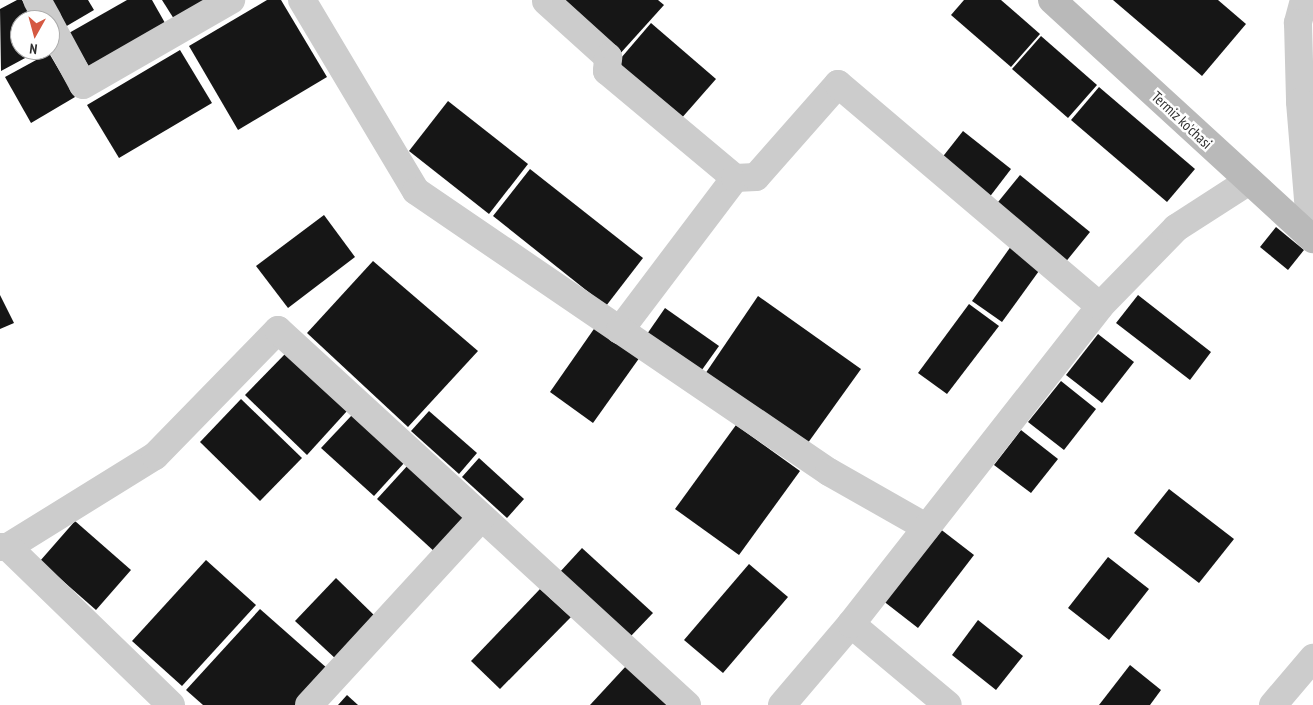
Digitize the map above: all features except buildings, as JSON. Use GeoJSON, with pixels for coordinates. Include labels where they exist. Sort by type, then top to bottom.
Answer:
{"type":"FeatureCollection","features":[{"type":"Feature","properties":{"kind":"main road","name":"Termiz ko'chasi"},"geometry":{"type":"LineString","coordinates":[[1052,0],[1312,238]]}},
{"type":"Feature","properties":{"kind":"street"},"geometry":{"type":"LineString","coordinates":[[60,42],[83,85],[232,0]]}},
{"type":"Feature","properties":{"kind":"street"},"geometry":{"type":"LineString","coordinates":[[302,0],[416,191],[829,472],[926,527]]}},
{"type":"Feature","properties":{"kind":"street"},"geometry":{"type":"LineString","coordinates":[[546,0],[608,57],[607,71],[735,178],[756,177],[838,84],[1100,306]]}},
{"type":"Feature","properties":{"kind":"street"},"geometry":{"type":"LineString","coordinates":[[1304,0],[1298,23],[1300,102],[1312,238]]}},
{"type":"Feature","properties":{"kind":"street"},"geometry":{"type":"LineString","coordinates":[[620,330],[735,178]]}},
{"type":"Feature","properties":{"kind":"street"},"geometry":{"type":"LineString","coordinates":[[782,705],[850,624],[1100,306],[1176,228],[1249,181]]}},
{"type":"Feature","properties":{"kind":"street"},"geometry":{"type":"LineString","coordinates":[[171,705],[4,547],[155,456],[278,330],[687,705]]}},
{"type":"Feature","properties":{"kind":"street"},"geometry":{"type":"LineString","coordinates":[[309,705],[482,516]]}},
{"type":"Feature","properties":{"kind":"street"},"geometry":{"type":"LineString","coordinates":[[850,624],[948,705]]}},
{"type":"Feature","properties":{"kind":"street"},"geometry":{"type":"LineString","coordinates":[[1273,705],[1313,658]]}}]}
